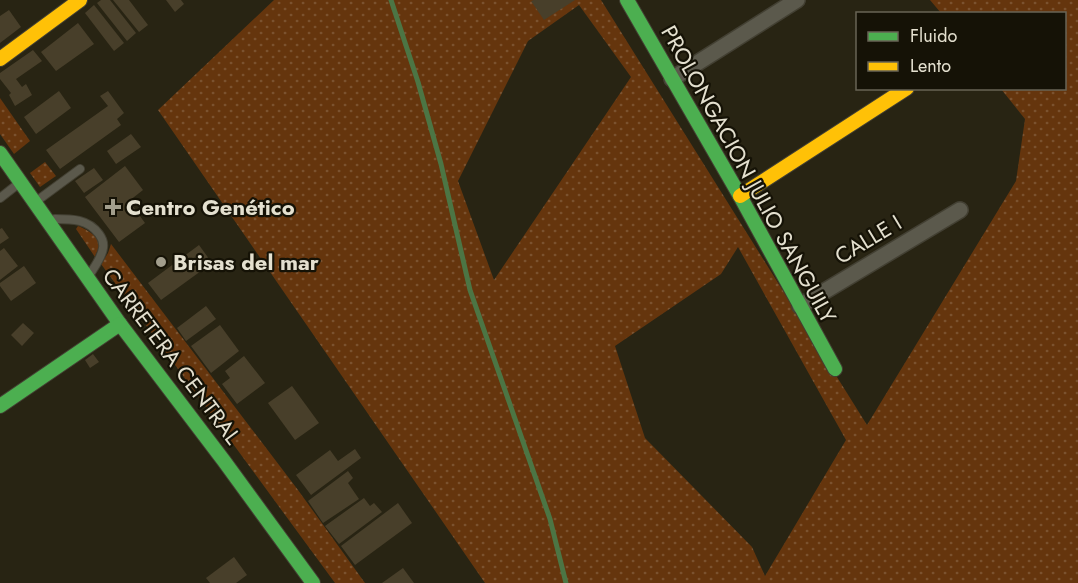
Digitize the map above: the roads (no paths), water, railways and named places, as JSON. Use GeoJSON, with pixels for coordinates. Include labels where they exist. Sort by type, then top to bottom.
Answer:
{"type":"FeatureCollection","features":[{"type":"Feature","properties":{"kind":"main road"},"geometry":{"type":"LineString","coordinates":[[0,59],[80,0]]}},
{"type":"Feature","properties":{"kind":"main road","name":"PROLONGACION JULIO SANGUILY"},"geometry":{"type":"LineString","coordinates":[[627,0],[740,196],[835,369]]}},
{"type":"Feature","properties":{"kind":"main road"},"geometry":{"type":"LineString","coordinates":[[740,196],[904,90]]}},
{"type":"Feature","properties":{"kind":"main road","name":"CARRETERA CENTRAL"},"geometry":{"type":"LineString","coordinates":[[0,153],[120,324],[314,583]]}},
{"type":"Feature","properties":{"kind":"main road"},"geometry":{"type":"LineString","coordinates":[[0,406],[120,324]]}},
{"type":"Feature","properties":{"kind":"street"},"geometry":{"type":"LineString","coordinates":[[672,79],[797,0]]}},
{"type":"Feature","properties":{"kind":"street","name":"CALLE I"},"geometry":{"type":"LineString","coordinates":[[800,306],[960,210]]}},
{"type":"Feature","properties":{"kind":"lane"},"geometry":{"type":"LineString","coordinates":[[35,202],[80,169]]}},
{"type":"Feature","properties":{"kind":"lane"},"geometry":{"type":"LineString","coordinates":[[0,198],[21,182]]}},
{"type":"Feature","properties":{"kind":"lane"},"geometry":{"type":"LineString","coordinates":[[46,219],[69,219],[84,222],[97,231],[103,240],[103,248],[99,259],[87,277]]}},
{"type":"Feature","properties":{"kind":"waterway"},"geometry":{"type":"LineString","coordinates":[[391,0],[418,82],[441,164],[470,290],[550,519],[566,583]]}},
{"type":"Feature","properties":{"kind":"place","name":"Centro Genético"},"geometry":{"type":"Point","coordinates":[113,207]}},
{"type":"Feature","properties":{"kind":"place","name":"Brisas del mar"},"geometry":{"type":"Point","coordinates":[161,262]}}]}
